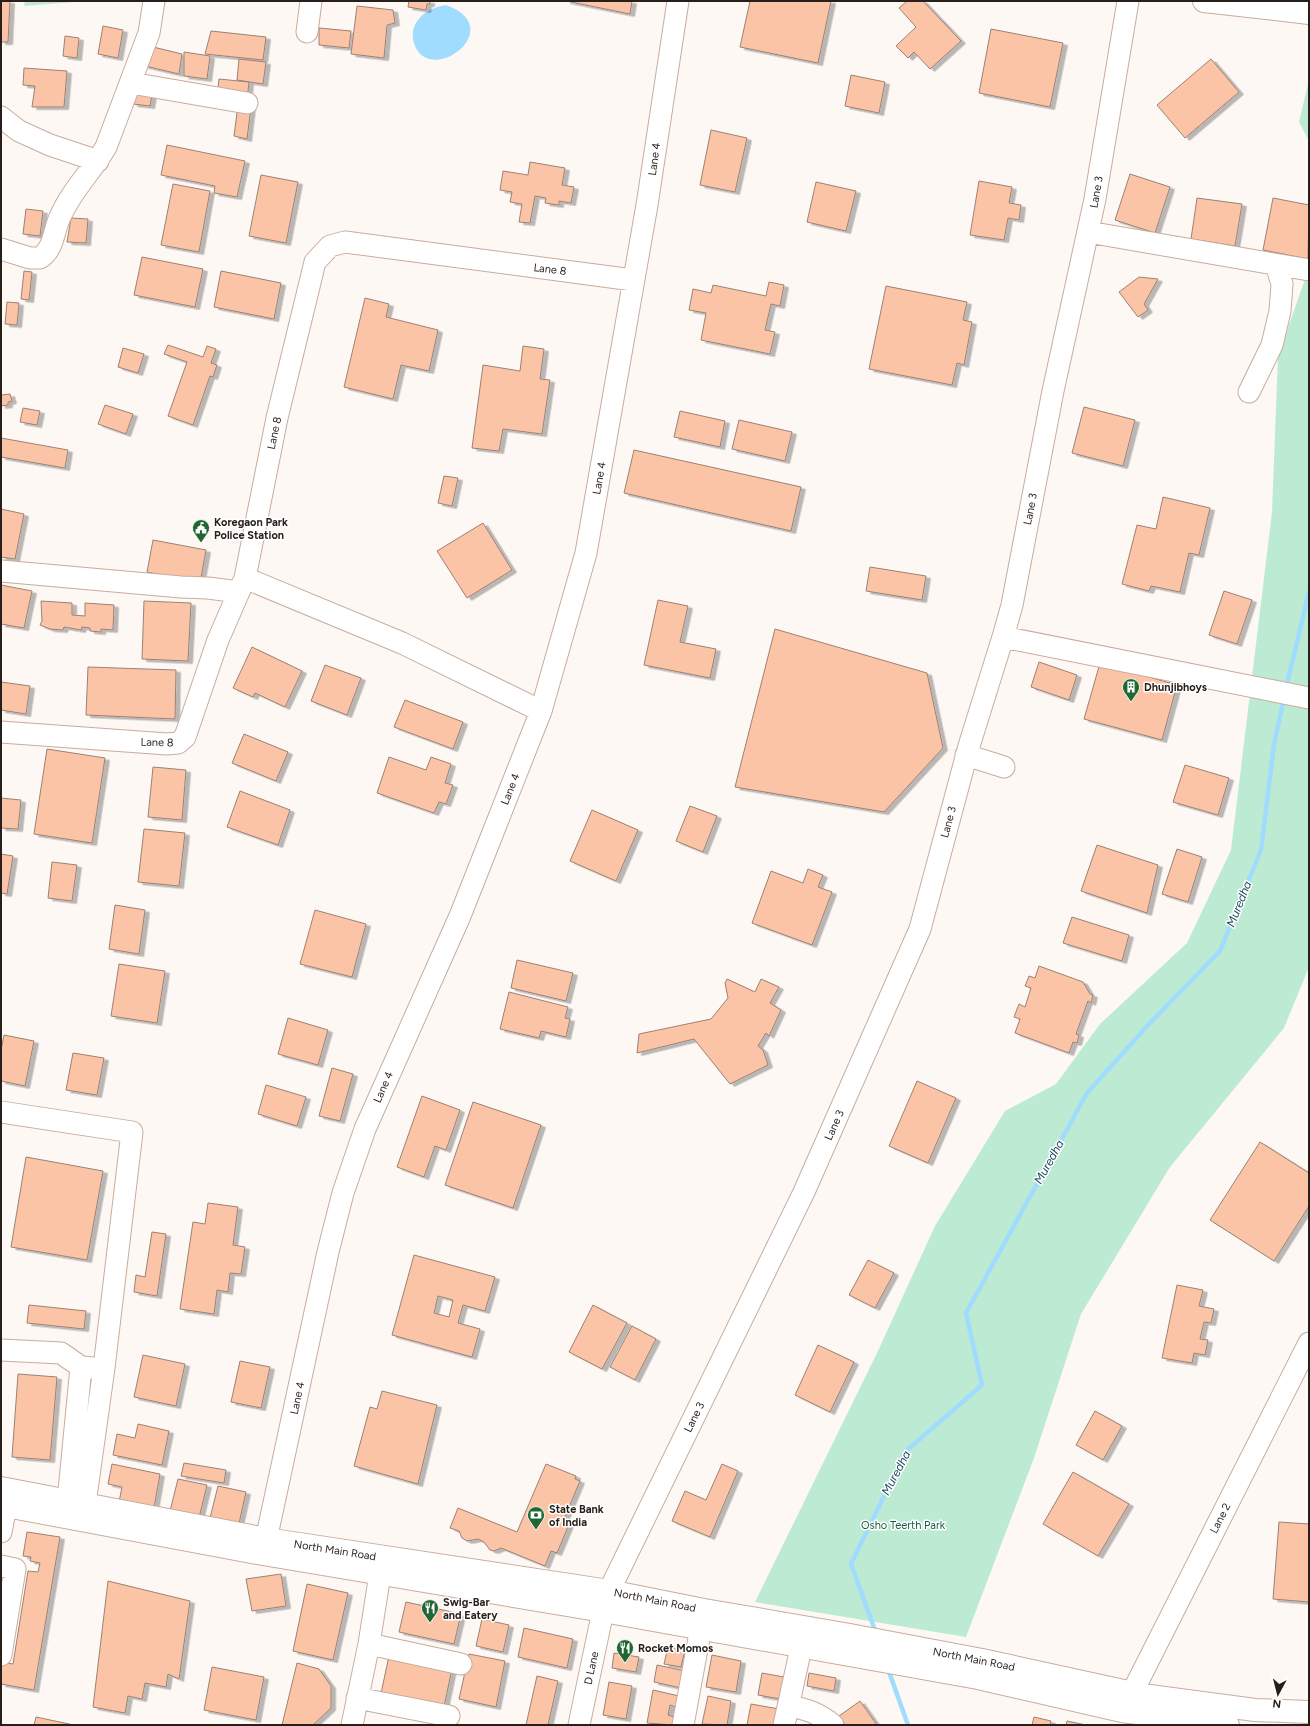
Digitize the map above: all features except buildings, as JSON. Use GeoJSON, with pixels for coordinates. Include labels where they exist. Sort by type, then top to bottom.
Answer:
{"type":"FeatureCollection","features":[{"type":"Feature","properties":{"kind":"main road"},"geometry":{"type":"LineString","coordinates":[[1204,1],[1309,13]]}},
{"type":"Feature","properties":{"kind":"main road","name":"North Main Road"},"geometry":{"type":"LineString","coordinates":[[3,1500],[265,1547],[606,1601],[849,1644],[980,1669],[1124,1710],[1228,1725]]}},
{"type":"Feature","properties":{"kind":"main road","name":"North Main Road"},"geometry":{"type":"LineString","coordinates":[[3,1500],[77,1502],[380,1574],[606,1601]]}},
{"type":"Feature","properties":{"kind":"main road","name":"North Main Road"},"geometry":{"type":"LineString","coordinates":[[1124,1710],[1255,1710],[1309,1712]]}},
{"type":"Feature","properties":{"kind":"street"},"geometry":{"type":"LineString","coordinates":[[1,249],[30,258],[40,258],[49,250],[60,217],[84,176],[98,161],[106,147],[149,33],[154,1]]}},
{"type":"Feature","properties":{"kind":"street"},"geometry":{"type":"LineString","coordinates":[[307,32],[311,1]]}},
{"type":"Feature","properties":{"kind":"street","name":"Lane 4"},"geometry":{"type":"LineString","coordinates":[[265,1547],[342,1193],[365,1129],[460,916],[541,711],[586,553],[647,206],[678,1]]}},
{"type":"Feature","properties":{"kind":"street","name":"Lane 3"},"geometry":{"type":"LineString","coordinates":[[606,1601],[804,1192],[920,929],[966,755],[1012,605],[1053,391],[1096,199],[1128,1]]}},
{"type":"Feature","properties":{"kind":"street"},"geometry":{"type":"LineString","coordinates":[[130,83],[247,103]]}},
{"type":"Feature","properties":{"kind":"street"},"geometry":{"type":"LineString","coordinates":[[1,117],[19,132],[50,145],[98,161]]}},
{"type":"Feature","properties":{"kind":"street"},"geometry":{"type":"LineString","coordinates":[[1088,232],[1309,270]]}},
{"type":"Feature","properties":{"kind":"street","name":"Lane 8"},"geometry":{"type":"LineString","coordinates":[[1,732],[167,744],[178,743],[184,737],[191,722],[218,640],[242,585],[277,418],[315,262],[330,246],[345,242],[634,280]]}},
{"type":"Feature","properties":{"kind":"street"},"geometry":{"type":"LineString","coordinates":[[1249,392],[1272,346],[1280,311],[1282,284],[1276,265]]}},
{"type":"Feature","properties":{"kind":"street"},"geometry":{"type":"LineString","coordinates":[[1,571],[181,587],[208,588],[242,585],[402,643],[541,711]]}},
{"type":"Feature","properties":{"kind":"street"},"geometry":{"type":"LineString","coordinates":[[1003,638],[1309,698]]}},
{"type":"Feature","properties":{"kind":"street"},"geometry":{"type":"LineString","coordinates":[[966,755],[1004,767]]}},
{"type":"Feature","properties":{"kind":"street"},"geometry":{"type":"LineString","coordinates":[[1,1112],[132,1132],[104,1368],[77,1502]]}},
{"type":"Feature","properties":{"kind":"street","name":"Lane 2"},"geometry":{"type":"LineString","coordinates":[[1124,1710],[1309,1343]]}},
{"type":"Feature","properties":{"kind":"street"},"geometry":{"type":"LineString","coordinates":[[1,1350],[61,1353],[81,1367],[104,1368]]}},
{"type":"Feature","properties":{"kind":"street"},"geometry":{"type":"LineString","coordinates":[[77,1502],[81,1367]]}},
{"type":"Feature","properties":{"kind":"street"},"geometry":{"type":"LineString","coordinates":[[1,1532],[3,1500]]}},
{"type":"Feature","properties":{"kind":"street"},"geometry":{"type":"LineString","coordinates":[[1,1566],[15,1569],[1,1655]]}},
{"type":"Feature","properties":{"kind":"street"},"geometry":{"type":"LineString","coordinates":[[352,1725],[369,1642],[380,1574]]}},
{"type":"Feature","properties":{"kind":"street","name":"D Lane"},"geometry":{"type":"LineString","coordinates":[[579,1725],[606,1601]]}},
{"type":"Feature","properties":{"kind":"street"},"geometry":{"type":"LineString","coordinates":[[683,1725],[703,1619]]}},
{"type":"Feature","properties":{"kind":"street"},"geometry":{"type":"LineString","coordinates":[[804,1637],[787,1715],[811,1710],[824,1716],[833,1725]]}},
{"type":"Feature","properties":{"kind":"street"},"geometry":{"type":"LineString","coordinates":[[369,1642],[461,1660]]}},
{"type":"Feature","properties":{"kind":"street"},"geometry":{"type":"LineString","coordinates":[[357,1698],[449,1716]]}},
{"type":"Feature","properties":{"kind":"green space"},"geometry":{"type":"Polygon","coordinates":[[[25,1],[87,1],[24,6],[25,1]]]}},
{"type":"Feature","properties":{"kind":"green space"},"geometry":{"type":"Polygon","coordinates":[[[1309,80],[1309,141],[1299,122],[1309,80]]]}},
{"type":"Feature","properties":{"kind":"green space","name":"Osho Teerth Park"},"geometry":{"type":"Polygon","coordinates":[[[1309,268],[1309,967],[1284,1028],[1170,1167],[1081,1314],[1034,1458],[966,1637],[755,1602],[877,1353],[935,1226],[1005,1111],[1056,1084],[1100,1024],[1187,943],[1231,850],[1272,512],[1278,356],[1309,268]]]}},
{"type":"Feature","properties":{"kind":"water"},"geometry":{"type":"Polygon","coordinates":[[[446,5],[463,15],[470,27],[468,39],[460,49],[449,57],[436,60],[424,57],[415,46],[413,31],[415,24],[425,13],[446,5]]]}},
{"type":"Feature","properties":{"kind":"waterway","name":"Muredha"},"geometry":{"type":"LineString","coordinates":[[1286,688],[1309,592]]}},
{"type":"Feature","properties":{"kind":"waterway","name":"Muredha"},"geometry":{"type":"LineString","coordinates":[[876,1633],[851,1564],[906,1451],[982,1385],[966,1313],[1087,1093],[1149,1024],[1220,951],[1261,850],[1274,744],[1284,699]]}},
{"type":"Feature","properties":{"kind":"waterway","name":"Muredha"},"geometry":{"type":"LineString","coordinates":[[888,1669],[908,1725]]}},
{"type":"Feature","properties":{"kind":"place","name":"Koregaon Park Police Station"},"geometry":{"type":"Point","coordinates":[201,543]}},
{"type":"Feature","properties":{"kind":"place","name":"Dhunjibhoys"},"geometry":{"type":"Point","coordinates":[1131,702]}},
{"type":"Feature","properties":{"kind":"place","name":"State Bank of India"},"geometry":{"type":"Point","coordinates":[536,1530]}},
{"type":"Feature","properties":{"kind":"place","name":"Swig-Bar and Eatery"},"geometry":{"type":"Point","coordinates":[430,1623]}},
{"type":"Feature","properties":{"kind":"place","name":"Rocket Momos"},"geometry":{"type":"Point","coordinates":[625,1663]}}]}
